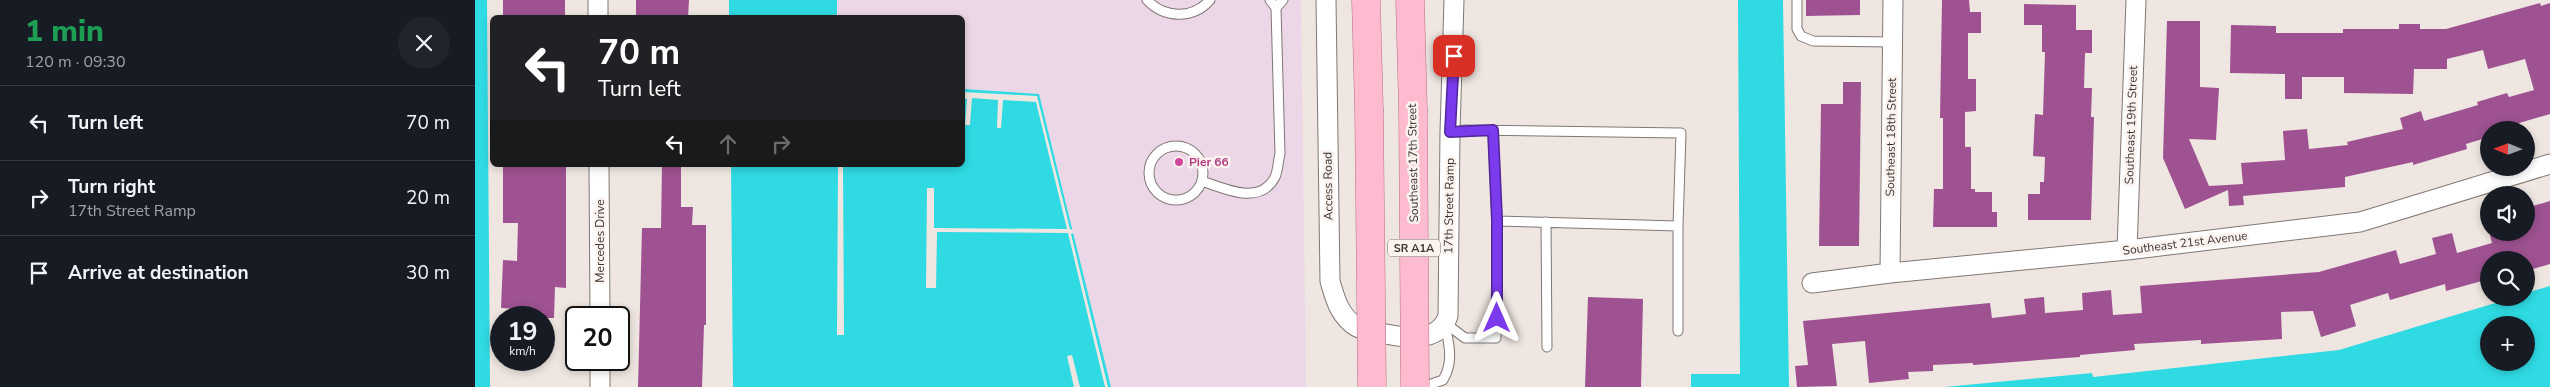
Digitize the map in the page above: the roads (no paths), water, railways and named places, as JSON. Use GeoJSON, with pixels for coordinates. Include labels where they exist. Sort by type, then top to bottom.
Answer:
{"type":"FeatureCollection","features":[{"type":"Feature","properties":{"kind":"main road","name":"SR A1A"},"geometry":{"type":"LineString","coordinates":[[1367,0],[1372,387]]}},
{"type":"Feature","properties":{"kind":"main road","name":"Southeast 17th Street"},"geometry":{"type":"LineString","coordinates":[[1410,0],[1413,109],[1415,387]]}},
{"type":"Feature","properties":{"kind":"street"},"geometry":{"type":"LineString","coordinates":[[598,0],[598,15]]}},
{"type":"Feature","properties":{"kind":"street","name":"Access Road"},"geometry":{"type":"LineString","coordinates":[[1326,0],[1331,280],[1337,306],[1357,327],[1392,335],[1423,337],[1440,329],[1445,324]]}},
{"type":"Feature","properties":{"kind":"street","name":"17th Street Ramp"},"geometry":{"type":"LineString","coordinates":[[1445,324],[1448,316],[1450,132],[1455,0]]}},
{"type":"Feature","properties":{"kind":"street","name":"Southeast 18th Street"},"geometry":{"type":"LineString","coordinates":[[1890,273],[1893,0]]}},
{"type":"Feature","properties":{"kind":"street","name":"Southeast 19th Street"},"geometry":{"type":"LineString","coordinates":[[2127,250],[2136,0]]}},
{"type":"Feature","properties":{"kind":"street","name":"Southeast 21st Avenue"},"geometry":{"type":"LineString","coordinates":[[1812,283],[1890,273],[2127,250],[2360,222],[2550,164]]}},
{"type":"Feature","properties":{"kind":"street","name":"Mercedes Drive"},"geometry":{"type":"LineString","coordinates":[[599,167],[600,306]]}},
{"type":"Feature","properties":{"kind":"street"},"geometry":{"type":"LineString","coordinates":[[600,371],[600,387]]}},
{"type":"Feature","properties":{"kind":"lane"},"geometry":{"type":"LineString","coordinates":[[1147,0],[1153,7],[1166,13],[1179,15],[1193,12],[1209,0]]}},
{"type":"Feature","properties":{"kind":"lane"},"geometry":{"type":"LineString","coordinates":[[1201,181],[1251,194],[1264,190],[1275,177],[1280,154],[1273,4],[1283,0]]}},
{"type":"Feature","properties":{"kind":"lane"},"geometry":{"type":"LineString","coordinates":[[1797,0],[1797,29],[1801,36],[1813,41],[1893,42]]}},
{"type":"Feature","properties":{"kind":"lane"},"geometry":{"type":"LineString","coordinates":[[1445,324],[1465,338],[1497,338],[1497,220],[1493,130]]}},
{"type":"Feature","properties":{"kind":"lane"},"geometry":{"type":"LineString","coordinates":[[1450,132],[1493,130],[1681,132],[1678,226],[1679,331]]}},
{"type":"Feature","properties":{"kind":"lane"},"geometry":{"type":"LineString","coordinates":[[1183,147],[1197,157],[1201,164],[1201,181],[1191,196],[1183,199],[1165,198],[1152,185],[1150,167],[1153,159],[1166,148],[1183,147]]}},
{"type":"Feature","properties":{"kind":"lane"},"geometry":{"type":"LineString","coordinates":[[1497,220],[1678,226]]}},
{"type":"Feature","properties":{"kind":"lane"},"geometry":{"type":"LineString","coordinates":[[1546,222],[1547,347]]}},
{"type":"Feature","properties":{"kind":"lane"},"geometry":{"type":"LineString","coordinates":[[1419,387],[1443,380],[1450,369],[1450,346],[1445,324]]}},
{"type":"Feature","properties":{"kind":"water"},"geometry":{"type":"Polygon","coordinates":[[[475,0],[487,0],[490,387],[475,387],[475,0]]]}},
{"type":"Feature","properties":{"kind":"water"},"geometry":{"type":"Polygon","coordinates":[[[729,0],[837,0],[837,15],[729,15],[729,0]]]}},
{"type":"Feature","properties":{"kind":"water"},"geometry":{"type":"Polygon","coordinates":[[[1738,0],[1783,0],[1789,387],[1691,387],[1691,374],[1740,374],[1738,0]]]}},
{"type":"Feature","properties":{"kind":"water"},"geometry":{"type":"Polygon","coordinates":[[[965,89],[1039,94],[1111,387],[733,387],[731,167],[965,167],[965,89]]]}},
{"type":"Feature","properties":{"kind":"water"},"geometry":{"type":"Polygon","coordinates":[[[2550,286],[2550,387],[1945,387],[2092,373],[2093,377],[2339,350],[2485,306],[2535,306],[2535,290],[2550,286]]]}},
{"type":"Feature","properties":{"kind":"place","name":"Pier 66"},"geometry":{"type":"Point","coordinates":[1179,162]}}]}
